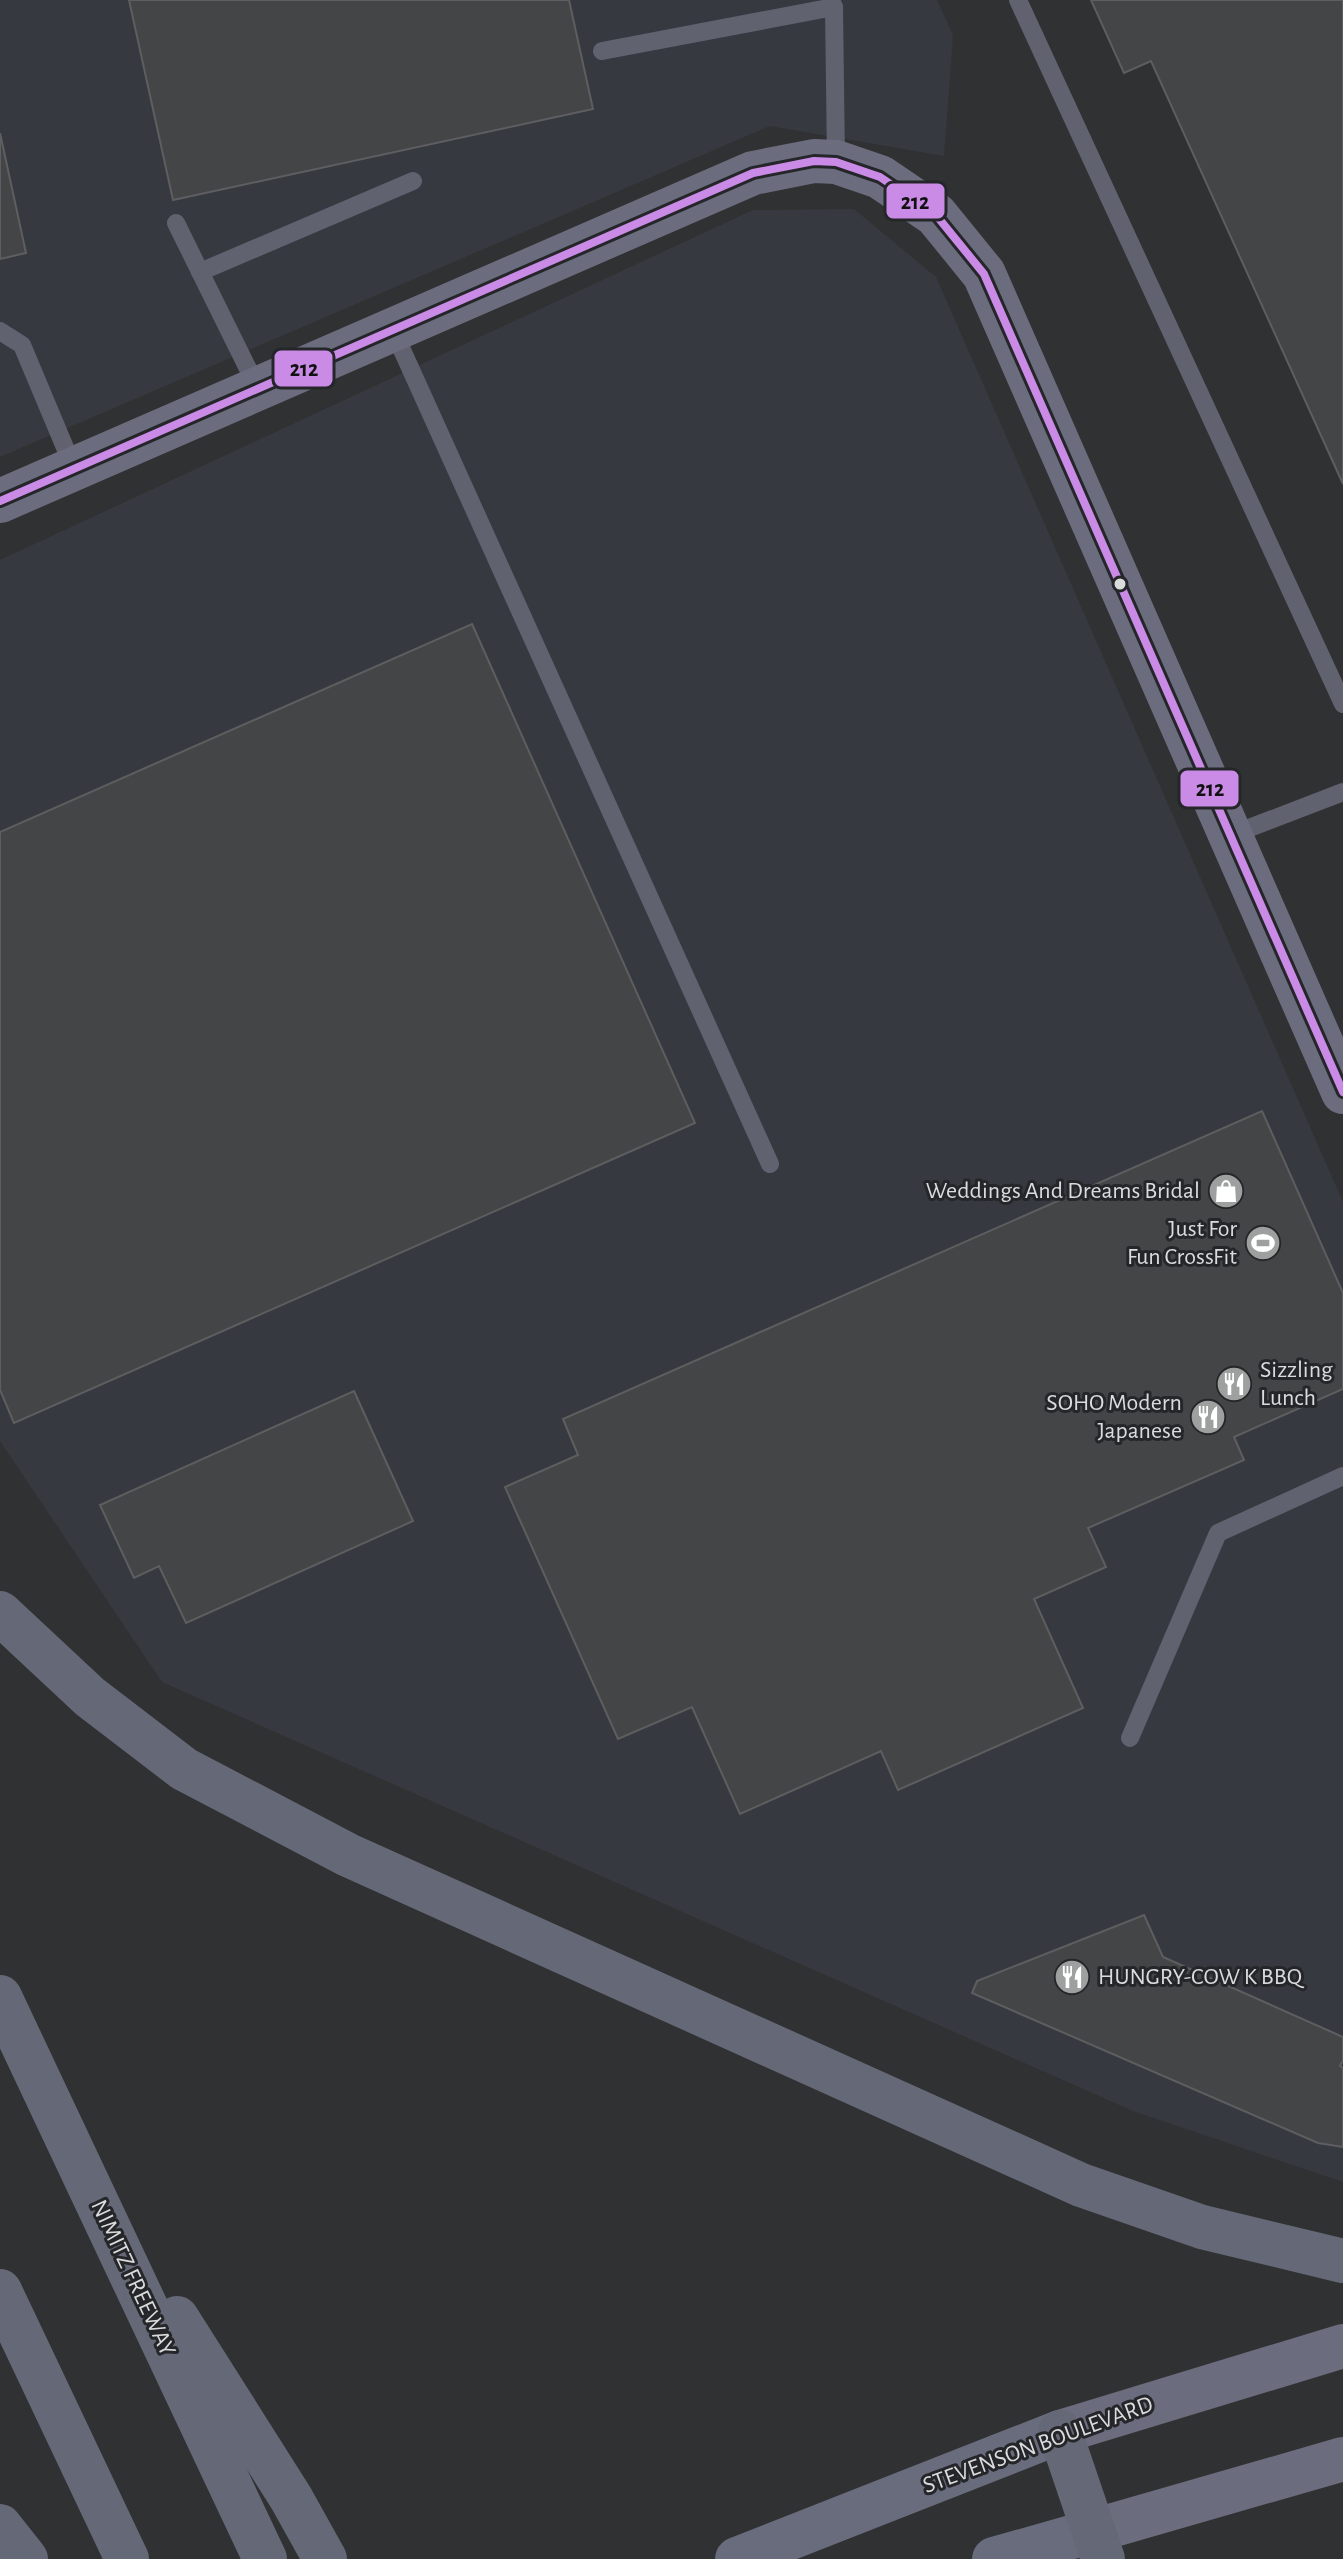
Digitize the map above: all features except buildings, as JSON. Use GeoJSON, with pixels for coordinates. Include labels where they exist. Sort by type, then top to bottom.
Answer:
{"type":"FeatureCollection","features":[{"type":"Feature","properties":{"kind":"highway"},"geometry":{"type":"LineString","coordinates":[[0,1613],[90,1697],[184,1769],[348,1855],[1081,2185],[1202,2227],[1343,2261]]}},
{"type":"Feature","properties":{"kind":"highway","name":"NIMITZ FREEWAY"},"geometry":{"type":"LineString","coordinates":[[0,1997],[265,2559]]}},
{"type":"Feature","properties":{"kind":"highway"},"geometry":{"type":"LineString","coordinates":[[74,2153],[291,2498],[325,2559]]}},
{"type":"Feature","properties":{"kind":"highway"},"geometry":{"type":"LineString","coordinates":[[0,2291],[127,2559]]}},
{"type":"Feature","properties":{"kind":"highway"},"geometry":{"type":"LineString","coordinates":[[1060,2432],[1098,2545]]}},
{"type":"Feature","properties":{"kind":"highway"},"geometry":{"type":"LineString","coordinates":[[0,2526],[26,2559]]}},
{"type":"Feature","properties":{"kind":"main road","name":"STEVENSON BOULEVARD"},"geometry":{"type":"LineString","coordinates":[[737,2559],[1060,2432]]}},
{"type":"Feature","properties":{"kind":"main road"},"geometry":{"type":"LineString","coordinates":[[994,2559],[1098,2545]]}},
{"type":"Feature","properties":{"kind":"street"},"geometry":{"type":"LineString","coordinates":[[0,501],[753,173],[814,161],[836,162],[880,177],[936,215],[984,274],[1343,1092]]}},
{"type":"Feature","properties":{"kind":"street","name":"STEVENSON BOULEVARD"},"geometry":{"type":"LineString","coordinates":[[1060,2432],[1343,2346]]}},
{"type":"Feature","properties":{"kind":"street"},"geometry":{"type":"LineString","coordinates":[[1098,2545],[1343,2459]]}},
{"type":"Feature","properties":{"kind":"lane"},"geometry":{"type":"LineString","coordinates":[[1018,0],[1343,704]]}},
{"type":"Feature","properties":{"kind":"lane"},"geometry":{"type":"LineString","coordinates":[[602,51],[832,3],[836,162]]}},
{"type":"Feature","properties":{"kind":"lane"},"geometry":{"type":"LineString","coordinates":[[200,272],[413,181]]}},
{"type":"Feature","properties":{"kind":"lane"},"geometry":{"type":"LineString","coordinates":[[176,223],[258,389]]}},
{"type":"Feature","properties":{"kind":"lane"},"geometry":{"type":"LineString","coordinates":[[393,330],[770,1164]]}},
{"type":"Feature","properties":{"kind":"lane"},"geometry":{"type":"LineString","coordinates":[[0,331],[22,345],[74,469]]}},
{"type":"Feature","properties":{"kind":"lane"},"geometry":{"type":"LineString","coordinates":[[1231,835],[1343,792]]}},
{"type":"Feature","properties":{"kind":"lane"},"geometry":{"type":"LineString","coordinates":[[1130,1738],[1218,1533],[1343,1476]]}},
{"type":"Feature","properties":{"kind":"shaded area"},"geometry":{"type":"Polygon","coordinates":[[[0,0],[937,0],[953,35],[944,156],[770,126],[0,457],[0,0]]]}},
{"type":"Feature","properties":{"kind":"shaded area"},"geometry":{"type":"Polygon","coordinates":[[[854,209],[936,277],[1343,1202],[1343,2182],[1133,2111],[162,1682],[0,1441],[0,560],[753,210],[854,209]]]}},
{"type":"Feature","properties":{"kind":"transit line","name":"212"},"geometry":{"type":"LineString","coordinates":[[0,501],[753,173],[814,161],[836,162],[880,177],[936,215],[984,274],[1343,1092]]}},
{"type":"Feature","properties":{"kind":"place","name":"Weddings And Dreams Bridal"},"geometry":{"type":"Point","coordinates":[1226,1191]}},
{"type":"Feature","properties":{"kind":"place","name":"Just For Fun CrossFit"},"geometry":{"type":"Point","coordinates":[1263,1243]}},
{"type":"Feature","properties":{"kind":"place","name":"Sizzling Lunch"},"geometry":{"type":"Point","coordinates":[1234,1384]}},
{"type":"Feature","properties":{"kind":"place","name":"SOHO Modern Japanese"},"geometry":{"type":"Point","coordinates":[1208,1417]}},
{"type":"Feature","properties":{"kind":"place","name":"HUNGRY-COW K BBQ"},"geometry":{"type":"Point","coordinates":[1072,1977]}}]}
